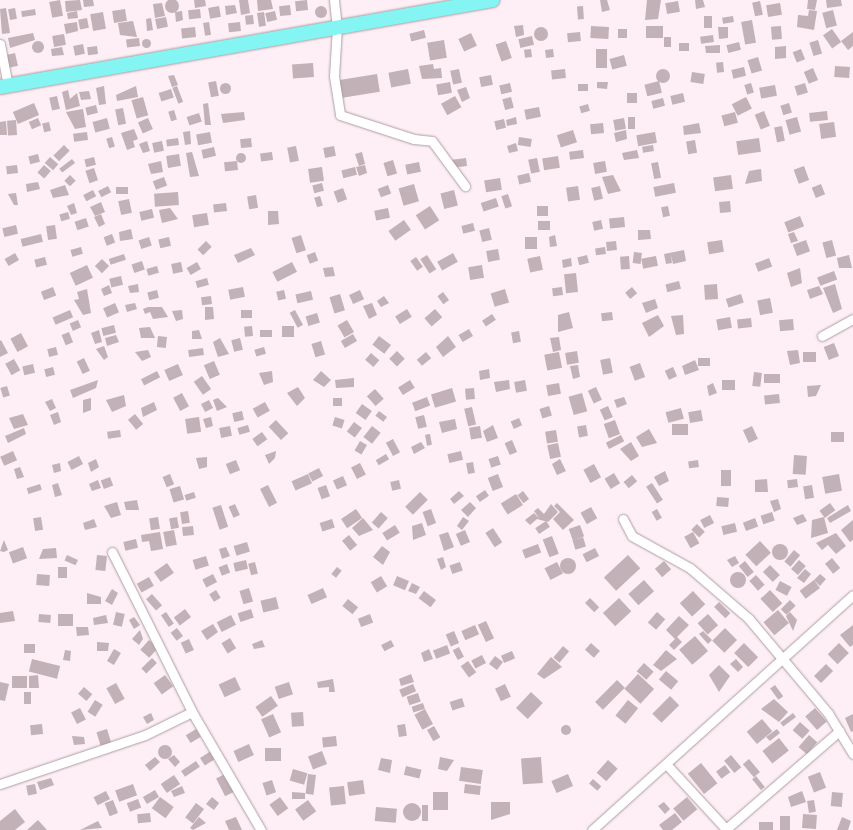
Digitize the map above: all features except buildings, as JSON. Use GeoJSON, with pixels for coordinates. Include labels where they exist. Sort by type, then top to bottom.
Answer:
{"type":"FeatureCollection","features":[{"type":"Feature","properties":{"kind":"main road"},"geometry":{"type":"LineString","coordinates":[[4,87],[492,0]]}},
{"type":"Feature","properties":{"kind":"street"},"geometry":{"type":"LineString","coordinates":[[334,0],[337,27],[334,76],[340,115],[414,139],[432,140],[465,186]]}},
{"type":"Feature","properties":{"kind":"street"},"geometry":{"type":"LineString","coordinates":[[0,44],[4,87]]}},
{"type":"Feature","properties":{"kind":"street"},"geometry":{"type":"LineString","coordinates":[[822,336],[853,319]]}},
{"type":"Feature","properties":{"kind":"street"},"geometry":{"type":"LineString","coordinates":[[623,519],[632,536],[690,568],[784,658],[853,754]]}},
{"type":"Feature","properties":{"kind":"street"},"geometry":{"type":"LineString","coordinates":[[112,552],[192,712],[261,830]]}},
{"type":"Feature","properties":{"kind":"street"},"geometry":{"type":"LineString","coordinates":[[592,830],[852,598]]}},
{"type":"Feature","properties":{"kind":"street"},"geometry":{"type":"LineString","coordinates":[[0,784],[144,735],[192,712]]}},
{"type":"Feature","properties":{"kind":"street"},"geometry":{"type":"LineString","coordinates":[[667,765],[726,829],[839,732]]}}]}
